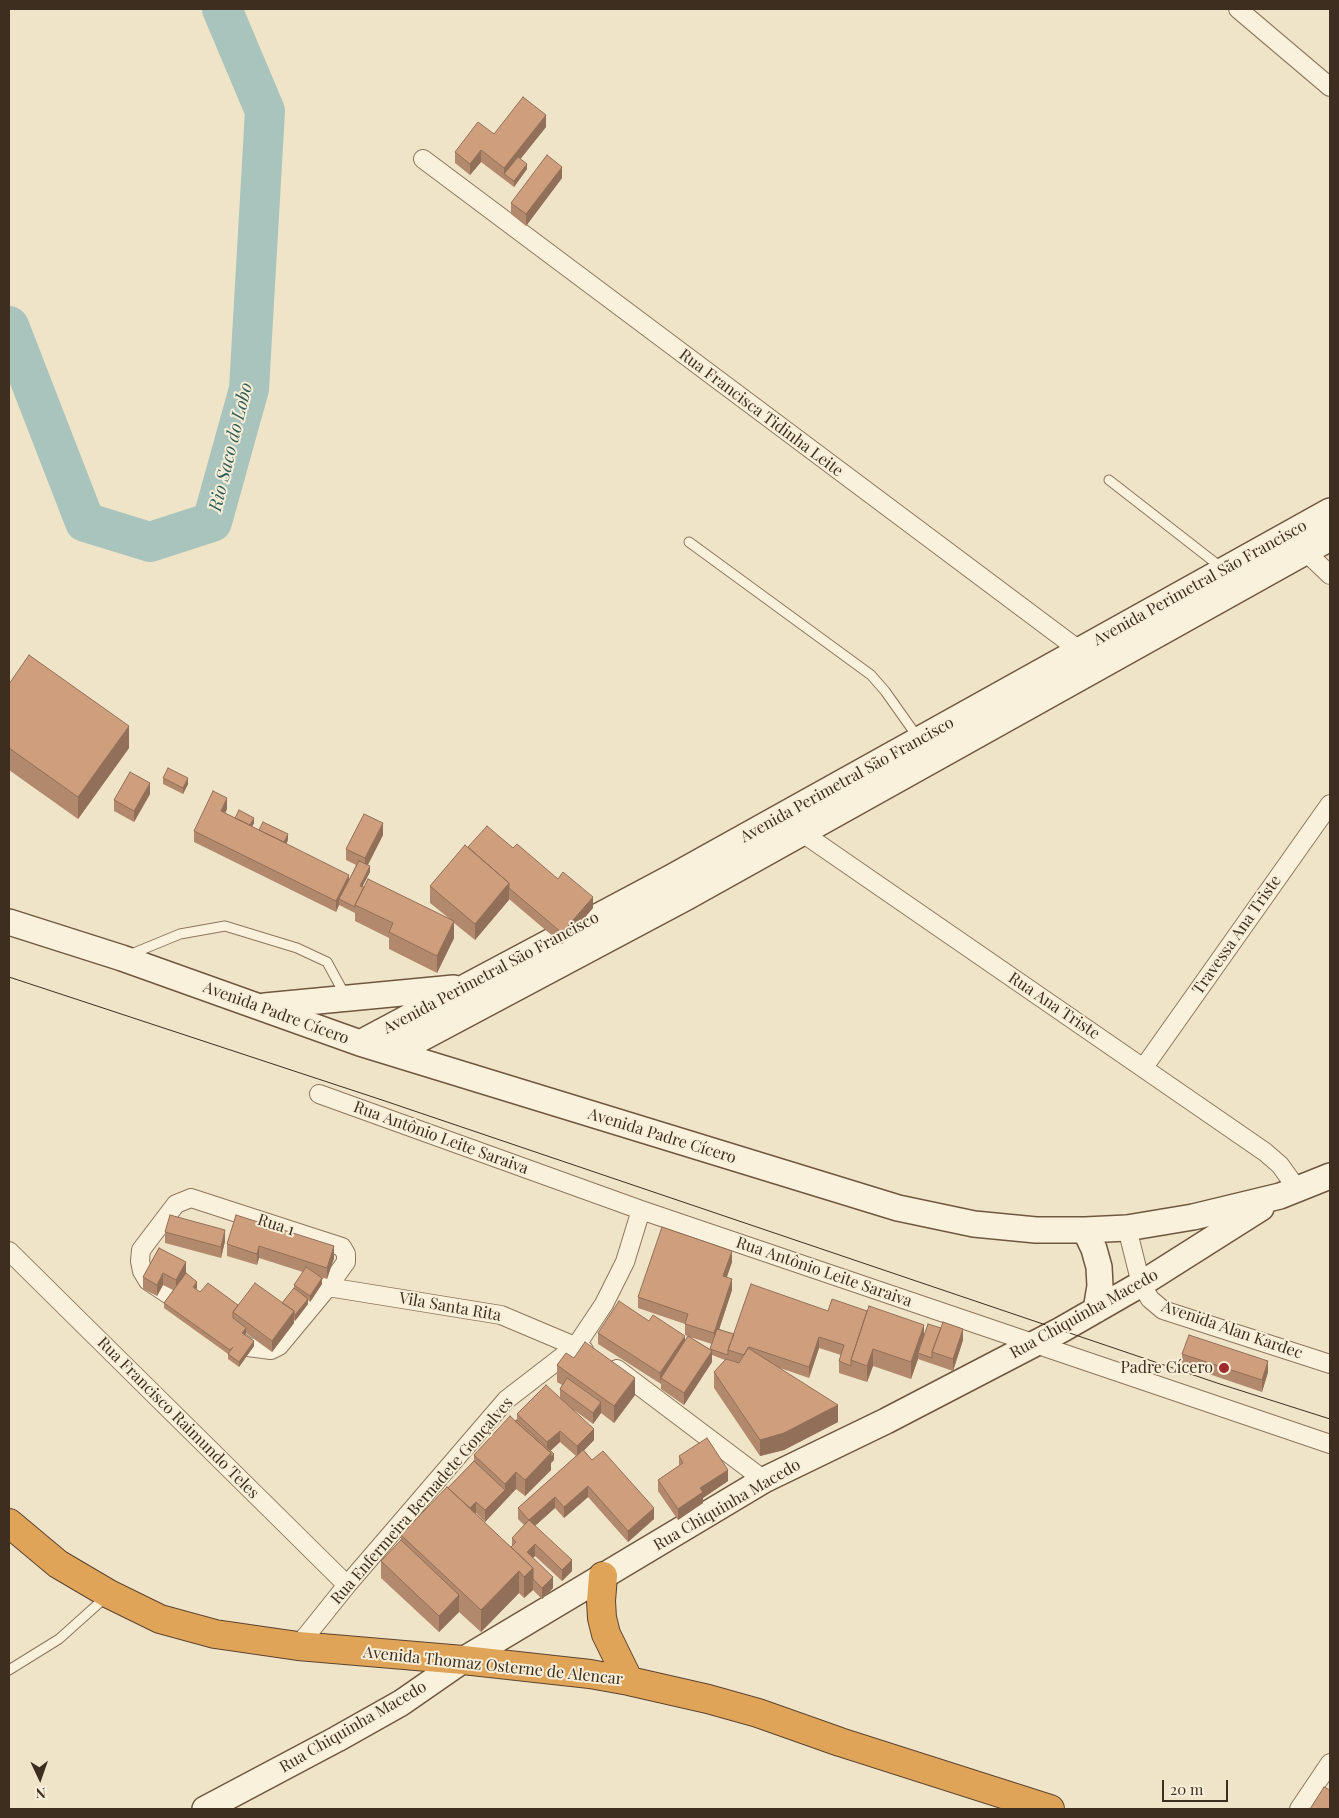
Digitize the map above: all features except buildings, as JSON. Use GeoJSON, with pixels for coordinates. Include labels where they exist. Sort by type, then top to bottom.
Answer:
{"type":"FeatureCollection","features":[{"type":"Feature","properties":{"kind":"highway","name":"Avenida Thomaz Osterne de Alencar"},"geometry":{"type":"LineString","coordinates":[[9,1523],[58,1564],[109,1594],[160,1619],[214,1634],[298,1646],[463,1660],[590,1674],[629,1681],[708,1699],[758,1713],[840,1742],[1050,1809]]}},
{"type":"Feature","properties":{"kind":"highway"},"geometry":{"type":"LineString","coordinates":[[603,1576],[602,1618],[606,1634],[629,1681]]}},
{"type":"Feature","properties":{"kind":"main road","name":"Avenida Perimetral São Francisco"},"geometry":{"type":"LineString","coordinates":[[360,1042],[672,877],[1330,511]]}},
{"type":"Feature","properties":{"kind":"main road","name":"Avenida Perimetral São Francisco"},"geometry":{"type":"LineString","coordinates":[[394,1053],[687,897],[1330,538]]}},
{"type":"Feature","properties":{"kind":"main road"},"geometry":{"type":"LineString","coordinates":[[672,877],[687,897]]}},
{"type":"Feature","properties":{"kind":"main road","name":"Avenida Padre Cícero"},"geometry":{"type":"LineString","coordinates":[[9,922],[122,958],[394,1053],[898,1208],[974,1224],[1036,1230],[1127,1228],[1193,1217],[1289,1193],[1330,1176]]}},
{"type":"Feature","properties":{"kind":"main road"},"geometry":{"type":"LineString","coordinates":[[258,1006],[466,987]]}},
{"type":"Feature","properties":{"kind":"main road","name":"Rua Chiquinha Macedo"},"geometry":{"type":"LineString","coordinates":[[205,1809],[345,1735],[401,1703],[463,1660],[764,1480],[886,1421],[1034,1344],[1142,1284],[1289,1193]]}},
{"type":"Feature","properties":{"kind":"main road"},"geometry":{"type":"LineString","coordinates":[[1085,1230],[1094,1249],[1099,1267],[1100,1286],[1096,1310]]}},
{"type":"Feature","properties":{"kind":"street"},"geometry":{"type":"LineString","coordinates":[[1238,9],[1330,87]]}},
{"type":"Feature","properties":{"kind":"street","name":"Rua Francisca Tidinha Leite"},"geometry":{"type":"LineString","coordinates":[[423,159],[1078,650],[1097,669]]}},
{"type":"Feature","properties":{"kind":"street"},"geometry":{"type":"LineString","coordinates":[[1305,552],[1330,575]]}},
{"type":"Feature","properties":{"kind":"street","name":"Travessa Ana Triste"},"geometry":{"type":"LineString","coordinates":[[1144,1067],[1330,804]]}},
{"type":"Feature","properties":{"kind":"street","name":"Rua Ana Triste"},"geometry":{"type":"LineString","coordinates":[[801,832],[1265,1152],[1280,1165],[1289,1193]]}},
{"type":"Feature","properties":{"kind":"street","name":"Rua Antônio Leite Saraiva"},"geometry":{"type":"LineString","coordinates":[[319,1094],[641,1210],[1330,1444]]}},
{"type":"Feature","properties":{"kind":"street","name":"Rua 1"},"geometry":{"type":"LineString","coordinates":[[191,1198],[342,1247],[346,1254],[346,1262],[328,1287],[279,1346],[271,1350],[248,1347],[148,1281],[142,1271],[140,1261],[141,1250],[176,1204],[191,1198]]}},
{"type":"Feature","properties":{"kind":"street","name":"Rua Enfermeira Bernadete Gonçalves"},"geometry":{"type":"LineString","coordinates":[[298,1646],[347,1585],[506,1400],[576,1346],[604,1304],[625,1262],[641,1210]]}},
{"type":"Feature","properties":{"kind":"street","name":"Avenida Alan Kardec"},"geometry":{"type":"LineString","coordinates":[[1127,1228],[1142,1284],[1150,1299],[1163,1310],[1330,1364]]}},
{"type":"Feature","properties":{"kind":"street","name":"Rua Francisco Raimundo Teles"},"geometry":{"type":"LineString","coordinates":[[9,1252],[347,1585]]}},
{"type":"Feature","properties":{"kind":"street","name":"Vila Santa Rita"},"geometry":{"type":"LineString","coordinates":[[328,1287],[501,1315],[576,1346],[617,1369],[764,1480]]}},
{"type":"Feature","properties":{"kind":"street"},"geometry":{"type":"LineString","coordinates":[[1299,1809],[1330,1763]]}},
{"type":"Feature","properties":{"kind":"lane"},"geometry":{"type":"LineString","coordinates":[[1109,480],[1224,570]]}},
{"type":"Feature","properties":{"kind":"lane"},"geometry":{"type":"LineString","coordinates":[[689,542],[871,675],[885,691],[919,739]]}},
{"type":"Feature","properties":{"kind":"lane"},"geometry":{"type":"LineString","coordinates":[[122,958],[180,934],[225,926],[297,948],[327,962],[346,997]]}},
{"type":"Feature","properties":{"kind":"lane"},"geometry":{"type":"LineString","coordinates":[[9,1670],[59,1639],[109,1594]]}},
{"type":"Feature","properties":{"kind":"waterway","name":"Rio Saco do Lobo"},"geometry":{"type":"LineString","coordinates":[[9,326],[85,522],[150,542],[212,522],[249,389],[265,111],[222,9]]}},
{"type":"Feature","properties":{"kind":"tram line"},"geometry":{"type":"LineString","coordinates":[[9,977],[382,1100],[1220,1384],[1330,1419]]}},
{"type":"Feature","properties":{"kind":"place","name":"Padre Cícero"},"geometry":{"type":"Point","coordinates":[1224,1368]}}]}
